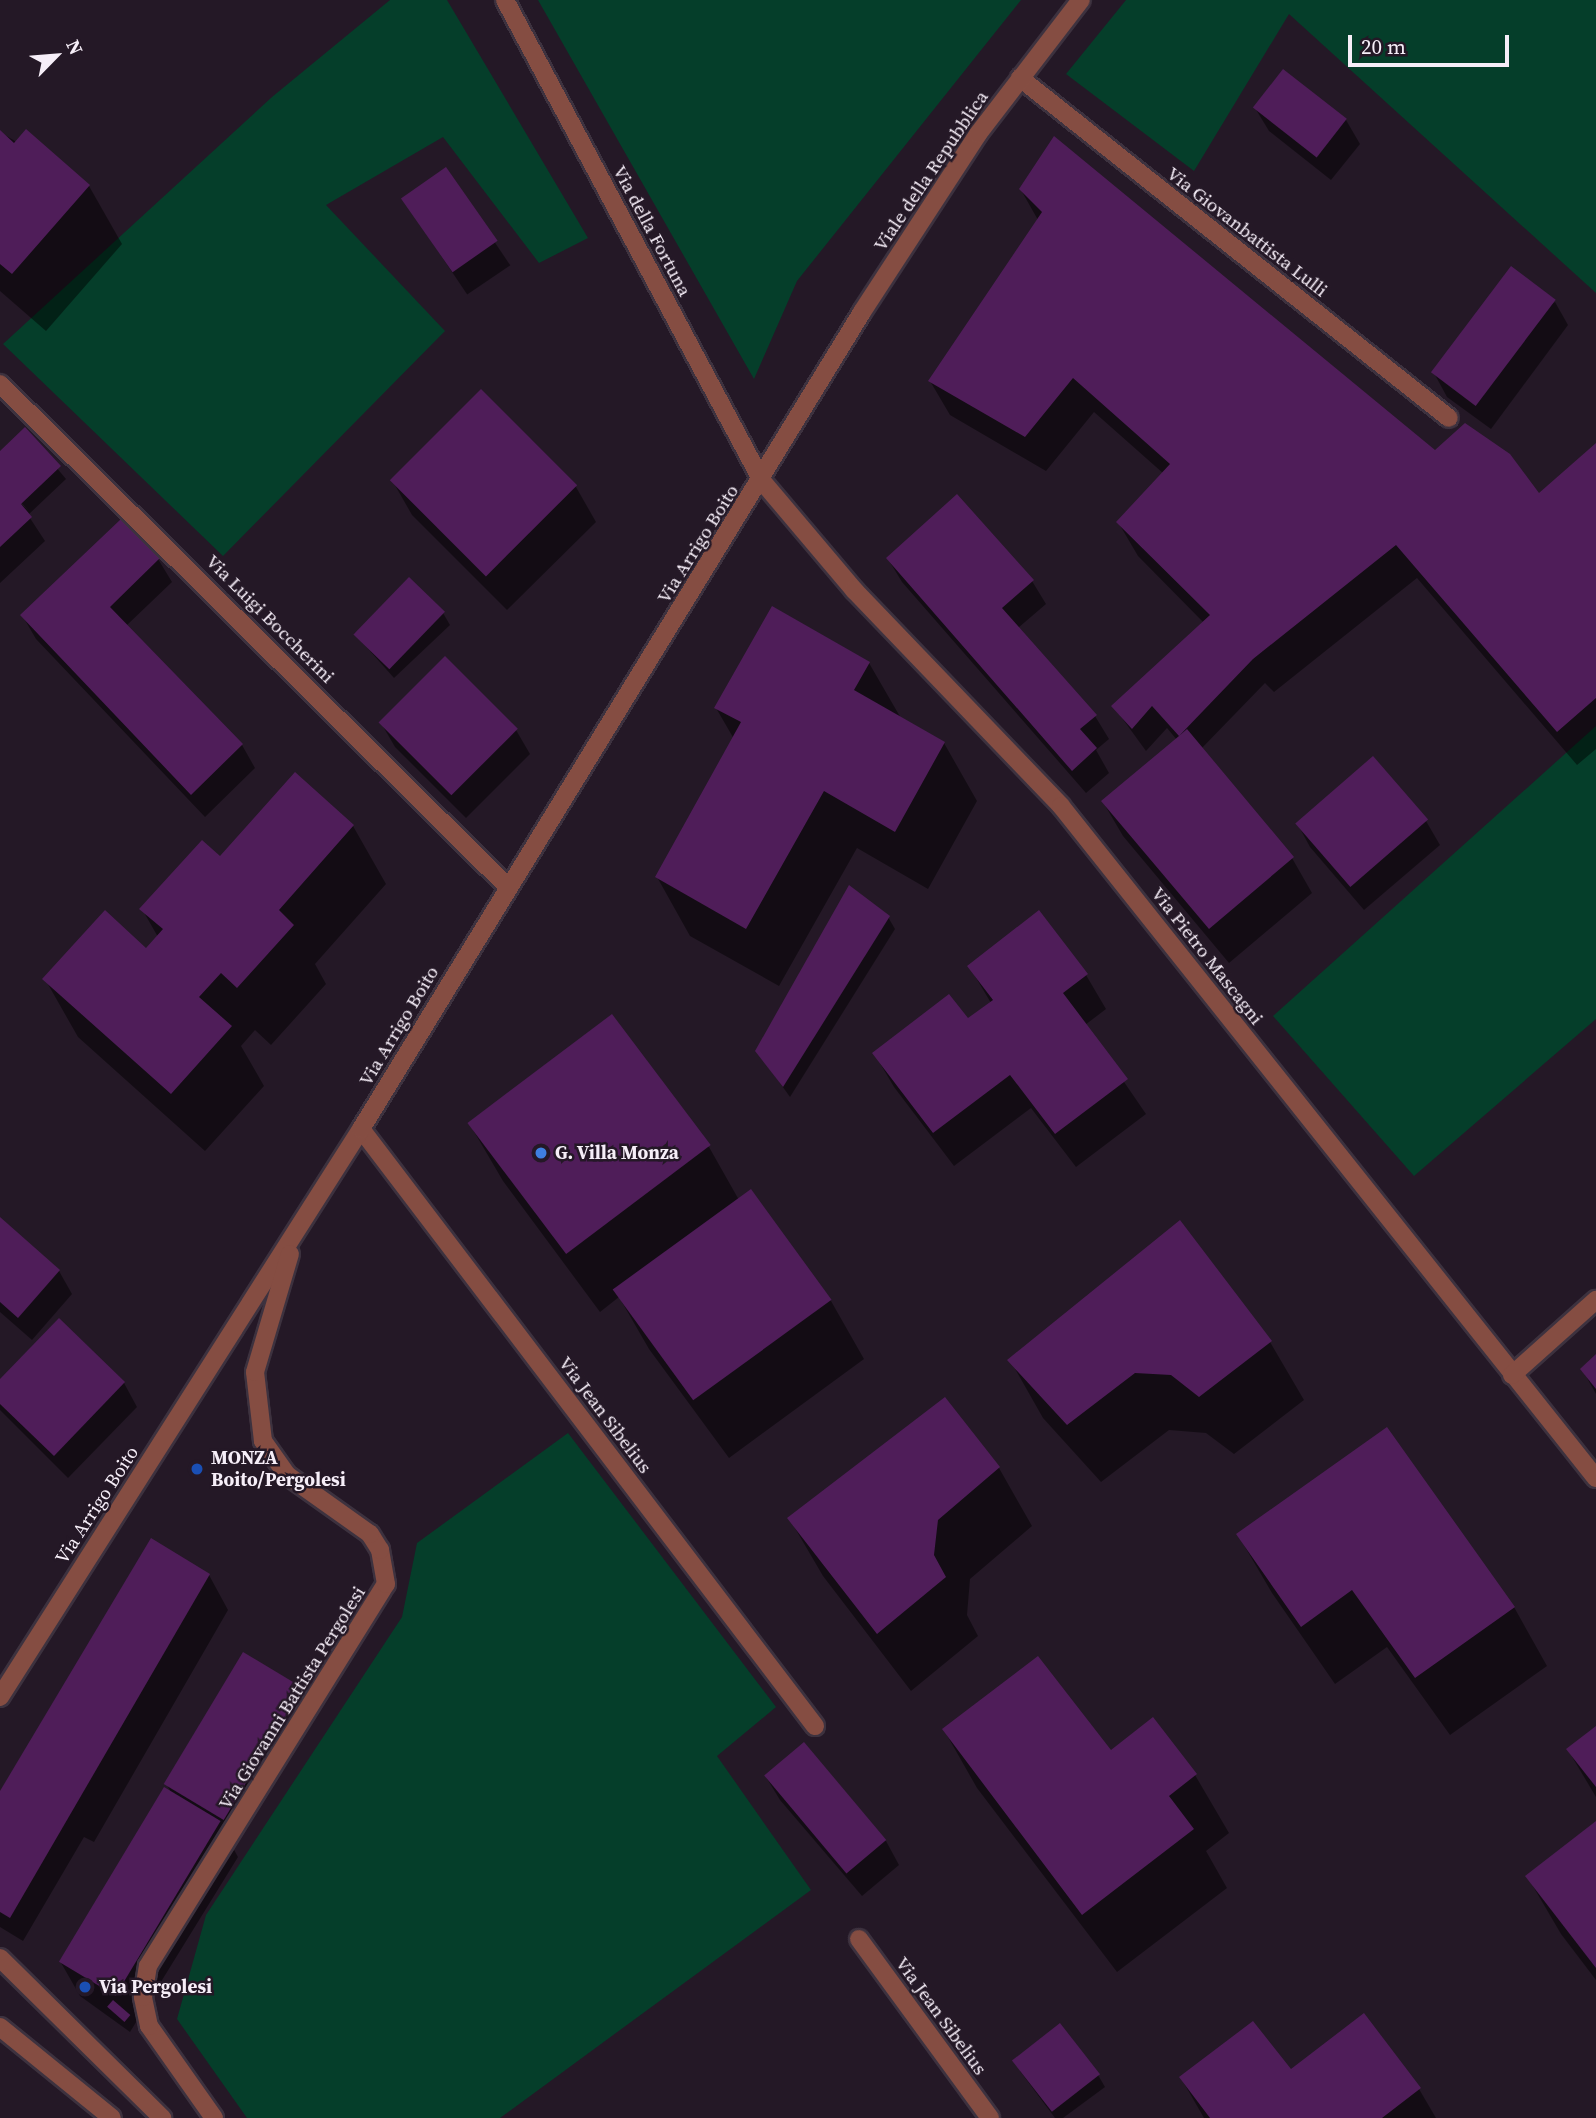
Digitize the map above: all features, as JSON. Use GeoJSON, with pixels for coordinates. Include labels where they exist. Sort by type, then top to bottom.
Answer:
{"type":"FeatureCollection","features":[{"type":"Feature","properties":{"kind":"street","name":"Via della Fortuna"},"geometry":{"type":"LineString","coordinates":[[505,0],[762,481]]}},
{"type":"Feature","properties":{"kind":"street","name":"Viale della Repubblica"},"geometry":{"type":"LineString","coordinates":[[825,372],[924,214],[1020,78],[1081,0]]}},
{"type":"Feature","properties":{"kind":"street","name":"Via Giovanbattista Lulli"},"geometry":{"type":"LineString","coordinates":[[1020,78],[1449,418]]}},
{"type":"Feature","properties":{"kind":"street","name":"Via Arrigo Boito"},"geometry":{"type":"LineString","coordinates":[[0,1697],[361,1129],[508,887],[762,481],[825,372]]}},
{"type":"Feature","properties":{"kind":"street","name":"Via Luigi Boccherini"},"geometry":{"type":"LineString","coordinates":[[0,384],[508,887]]}},
{"type":"Feature","properties":{"kind":"street","name":"Via Pietro Mascagni"},"geometry":{"type":"LineString","coordinates":[[762,481],[855,590],[1060,806],[1596,1478]]}},
{"type":"Feature","properties":{"kind":"street","name":"Via Jean Sibelius"},"geometry":{"type":"LineString","coordinates":[[361,1129],[816,1726]]}},
{"type":"Feature","properties":{"kind":"street","name":"Via Giovanni Battista Pergolesi"},"geometry":{"type":"LineString","coordinates":[[214,2118],[149,2026],[143,1997],[148,1966],[386,1584],[380,1549],[370,1534],[287,1475],[272,1459],[260,1432],[255,1372],[297,1231]]}},
{"type":"Feature","properties":{"kind":"street"},"geometry":{"type":"LineString","coordinates":[[1512,1375],[1596,1300]]}},
{"type":"Feature","properties":{"kind":"street","name":"Via Jean Sibelius"},"geometry":{"type":"LineString","coordinates":[[859,1939],[990,2118]]}},
{"type":"Feature","properties":{"kind":"street"},"geometry":{"type":"LineString","coordinates":[[0,1958],[162,2118]]}},
{"type":"Feature","properties":{"kind":"street"},"geometry":{"type":"LineString","coordinates":[[0,2027],[112,2118]]}},
{"type":"Feature","properties":{"kind":"green space"},"geometry":{"type":"Polygon","coordinates":[[[390,0],[447,0],[588,238],[539,263],[443,137],[326,205],[445,331],[223,556],[3,344],[272,97],[390,0]]]}},
{"type":"Feature","properties":{"kind":"green space"},"geometry":{"type":"Polygon","coordinates":[[[538,0],[1021,0],[797,281],[754,379],[538,0]]]}},
{"type":"Feature","properties":{"kind":"green space"},"geometry":{"type":"Polygon","coordinates":[[[1126,0],[1596,0],[1596,293],[1289,14],[1194,171],[1066,74],[1126,0]]]}},
{"type":"Feature","properties":{"kind":"green space"},"geometry":{"type":"Polygon","coordinates":[[[1596,726],[1596,1019],[1414,1176],[1273,1016],[1596,726]]]}},
{"type":"Feature","properties":{"kind":"green space"},"geometry":{"type":"Polygon","coordinates":[[[568,1433],[776,1707],[717,1756],[811,1890],[500,2118],[247,2118],[177,2019],[206,1915],[402,1617],[417,1543],[568,1433]]]}},
{"type":"Feature","properties":{"kind":"building"},"geometry":{"type":"Polygon","coordinates":[[[1283,69],[1347,119],[1317,157],[1253,108],[1283,69]]]}},
{"type":"Feature","properties":{"kind":"building"},"geometry":{"type":"Polygon","coordinates":[[[26,129],[90,185],[12,274],[0,264],[0,130],[14,143],[26,129]]]}},
{"type":"Feature","properties":{"kind":"building"},"geometry":{"type":"Polygon","coordinates":[[[1054,136],[1435,450],[1465,423],[1510,454],[1539,493],[1596,443],[1596,698],[1557,732],[1396,545],[1253,659],[1179,736],[1152,706],[1132,729],[1111,706],[1210,615],[1116,522],[1170,464],[1073,378],[1025,437],[928,381],[1042,212],[1019,189],[1054,136]]]}},
{"type":"Feature","properties":{"kind":"building"},"geometry":{"type":"Polygon","coordinates":[[[446,167],[498,241],[453,272],[401,199],[446,167]]]}},
{"type":"Feature","properties":{"kind":"building"},"geometry":{"type":"Polygon","coordinates":[[[1511,266],[1556,300],[1476,406],[1431,372],[1511,266]]]}},
{"type":"Feature","properties":{"kind":"building"},"geometry":{"type":"Polygon","coordinates":[[[481,389],[577,485],[486,576],[390,480],[481,389]]]}},
{"type":"Feature","properties":{"kind":"building"},"geometry":{"type":"Polygon","coordinates":[[[25,427],[61,466],[21,504],[32,517],[0,547],[0,451],[25,427]]]}},
{"type":"Feature","properties":{"kind":"building"},"geometry":{"type":"Polygon","coordinates":[[[957,494],[1034,580],[1002,608],[1097,715],[1080,729],[1097,748],[1072,771],[886,558],[957,494]]]}},
{"type":"Feature","properties":{"kind":"building"},"geometry":{"type":"Polygon","coordinates":[[[121,519],[160,558],[110,607],[243,744],[191,795],[20,615],[121,519]]]}},
{"type":"Feature","properties":{"kind":"building"},"geometry":{"type":"Polygon","coordinates":[[[409,577],[445,612],[389,669],[353,635],[409,577]]]}},
{"type":"Feature","properties":{"kind":"building"},"geometry":{"type":"Polygon","coordinates":[[[772,606],[870,662],[854,690],[945,742],[895,832],[824,791],[746,929],[655,877],[741,722],[714,708],[772,606]]]}},
{"type":"Feature","properties":{"kind":"building"},"geometry":{"type":"Polygon","coordinates":[[[445,656],[518,729],[451,795],[379,722],[445,656]]]}},
{"type":"Feature","properties":{"kind":"building"},"geometry":{"type":"Polygon","coordinates":[[[1187,729],[1294,857],[1209,929],[1101,801],[1187,729]]]}},
{"type":"Feature","properties":{"kind":"building"},"geometry":{"type":"Polygon","coordinates":[[[1373,756],[1428,819],[1350,887],[1295,824],[1373,756]]]}},
{"type":"Feature","properties":{"kind":"building"},"geometry":{"type":"Polygon","coordinates":[[[295,772],[354,825],[279,910],[294,925],[237,988],[221,973],[199,997],[232,1026],[171,1094],[42,979],[105,910],[146,948],[163,929],[139,909],[202,840],[220,856],[295,772]]]}},
{"type":"Feature","properties":{"kind":"building"},"geometry":{"type":"Polygon","coordinates":[[[849,885],[890,916],[783,1087],[755,1051],[849,885]]]}},
{"type":"Feature","properties":{"kind":"building"},"geometry":{"type":"Polygon","coordinates":[[[1039,910],[1088,974],[1063,993],[1128,1079],[1055,1134],[1010,1075],[933,1133],[872,1053],[949,994],[968,1018],[993,1000],[967,966],[1039,910]]]}},
{"type":"Feature","properties":{"kind":"building"},"geometry":{"type":"Polygon","coordinates":[[[612,1014],[711,1145],[566,1254],[467,1123],[612,1014]]]}},
{"type":"Feature","properties":{"kind":"building"},"geometry":{"type":"Polygon","coordinates":[[[751,1189],[832,1300],[693,1400],[613,1290],[751,1189]]]}},
{"type":"Feature","properties":{"kind":"building"},"geometry":{"type":"Polygon","coordinates":[[[0,1217],[60,1270],[18,1318],[0,1302],[0,1217]]]}},
{"type":"Feature","properties":{"kind":"building"},"geometry":{"type":"Polygon","coordinates":[[[1180,1220],[1272,1341],[1199,1397],[1171,1375],[1135,1373],[1067,1425],[1007,1360],[1180,1220]]]}},
{"type":"Feature","properties":{"kind":"building"},"geometry":{"type":"Polygon","coordinates":[[[59,1318],[125,1382],[54,1456],[0,1404],[0,1379],[59,1318]]]}},
{"type":"Feature","properties":{"kind":"building"},"geometry":{"type":"Polygon","coordinates":[[[1596,1354],[1596,1389],[1580,1369],[1596,1354]]]}},
{"type":"Feature","properties":{"kind":"building"},"geometry":{"type":"Polygon","coordinates":[[[945,1397],[1000,1467],[938,1520],[934,1555],[946,1577],[877,1634],[787,1518],[945,1397]]]}},
{"type":"Feature","properties":{"kind":"building"},"geometry":{"type":"Polygon","coordinates":[[[1387,1427],[1515,1607],[1415,1678],[1352,1590],[1301,1627],[1236,1534],[1387,1427]]]}},
{"type":"Feature","properties":{"kind":"building"},"geometry":{"type":"Polygon","coordinates":[[[151,1538],[210,1574],[10,1918],[0,1912],[0,1791],[151,1538]]]}},
{"type":"Feature","properties":{"kind":"building"},"geometry":{"type":"Polygon","coordinates":[[[243,1652],[303,1688],[224,1820],[164,1784],[243,1652]]]}},
{"type":"Feature","properties":{"kind":"building"},"geometry":{"type":"Polygon","coordinates":[[[1038,1656],[1111,1750],[1153,1717],[1197,1774],[1169,1796],[1194,1829],[1082,1915],[942,1729],[1038,1656]]]}},
{"type":"Feature","properties":{"kind":"building"},"geometry":{"type":"Polygon","coordinates":[[[1596,1726],[1596,1787],[1566,1749],[1596,1726]]]}},
{"type":"Feature","properties":{"kind":"building"},"geometry":{"type":"Polygon","coordinates":[[[804,1742],[886,1840],[846,1873],[764,1775],[804,1742]]]}},
{"type":"Feature","properties":{"kind":"building"},"geometry":{"type":"Polygon","coordinates":[[[164,1787],[221,1821],[116,1996],[59,1962],[164,1787]]]}},
{"type":"Feature","properties":{"kind":"building"},"geometry":{"type":"Polygon","coordinates":[[[1596,1821],[1596,1968],[1525,1876],[1596,1821]]]}},
{"type":"Feature","properties":{"kind":"building"},"geometry":{"type":"Polygon","coordinates":[[[113,2000],[130,2015],[124,2022],[107,2007],[113,2000]]]}},
{"type":"Feature","properties":{"kind":"building"},"geometry":{"type":"Polygon","coordinates":[[[1364,2013],[1421,2088],[1382,2118],[1210,2118],[1179,2077],[1253,2021],[1291,2069],[1364,2013]]]}},
{"type":"Feature","properties":{"kind":"building"},"geometry":{"type":"Polygon","coordinates":[[[1060,2023],[1100,2074],[1052,2112],[1012,2061],[1060,2023]]]}},
{"type":"Feature","properties":{"kind":"place","name":"G. Villa Monza"},"geometry":{"type":"Point","coordinates":[541,1153]}},
{"type":"Feature","properties":{"kind":"place","name":"MONZA Boito/Pergolesi"},"geometry":{"type":"Point","coordinates":[197,1469]}},
{"type":"Feature","properties":{"kind":"place","name":"Via Pergolesi"},"geometry":{"type":"Point","coordinates":[85,1987]}}]}
